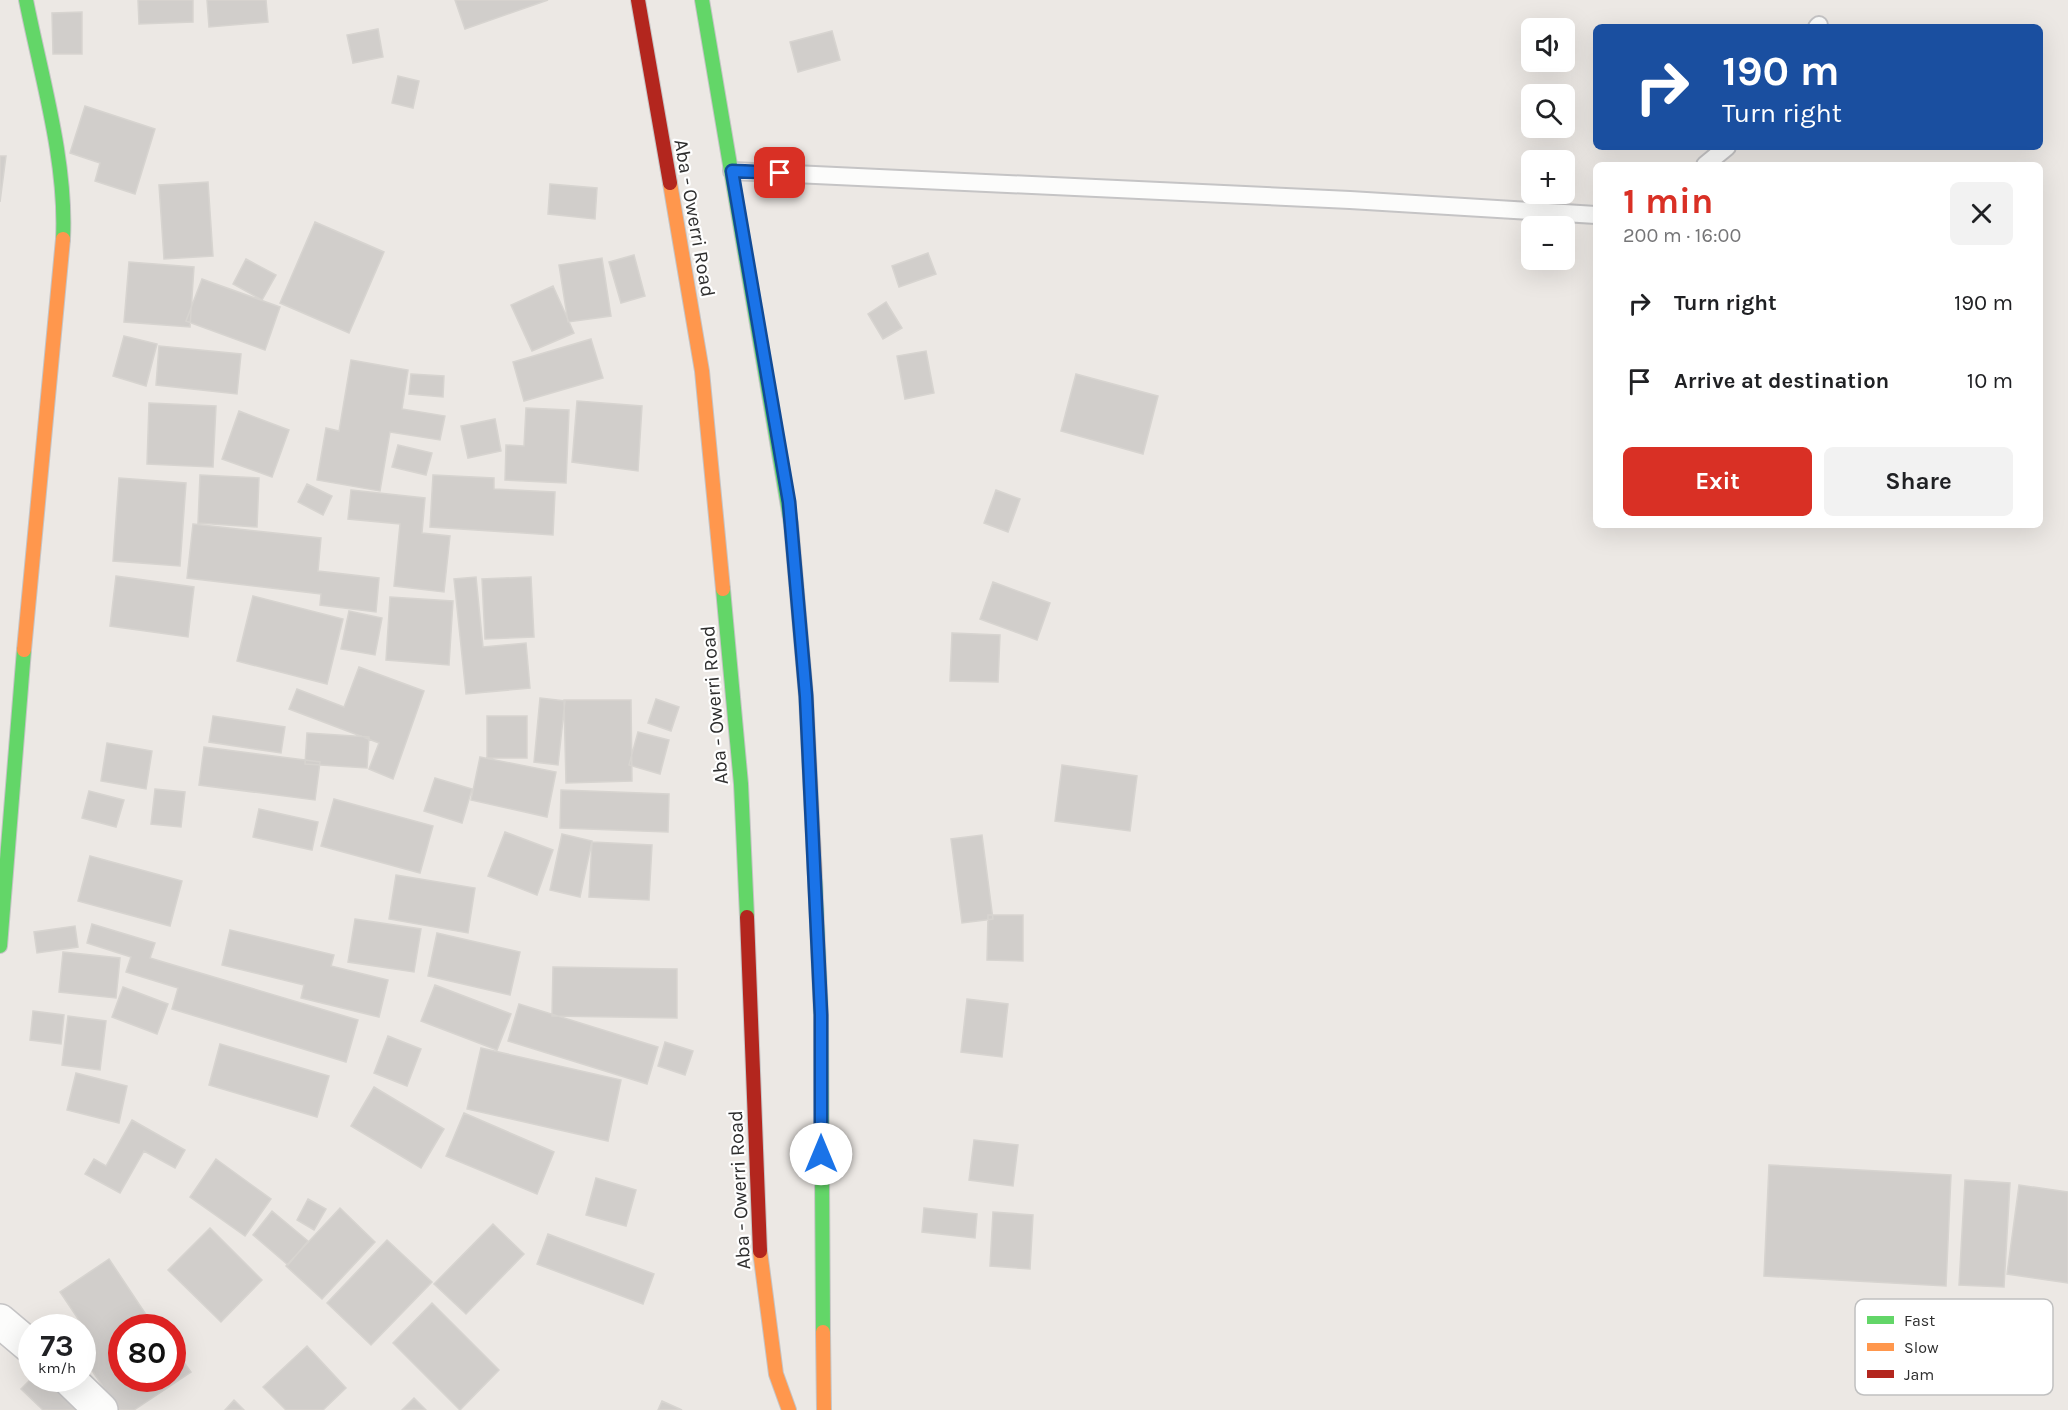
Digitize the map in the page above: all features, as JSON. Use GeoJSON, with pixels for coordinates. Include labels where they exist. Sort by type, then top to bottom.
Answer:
{"type":"FeatureCollection","features":[{"type":"Feature","properties":{"kind":"main road"},"geometry":{"type":"LineString","coordinates":[[0,946],[23,665],[61,281],[64,217],[58,162],[26,0]]}},
{"type":"Feature","properties":{"kind":"main road","name":"Aba - Owerri Road"},"geometry":{"type":"LineString","coordinates":[[638,0],[702,371],[741,784],[761,1264],[776,1374],[789,1410]]}},
{"type":"Feature","properties":{"kind":"main road"},"geometry":{"type":"LineString","coordinates":[[702,0],[789,502],[806,696],[821,1015],[824,1410]]}},
{"type":"Feature","properties":{"kind":"street"},"geometry":{"type":"LineString","coordinates":[[0,1321],[18,1336]]}},
{"type":"Feature","properties":{"kind":"street"},"geometry":{"type":"LineString","coordinates":[[82,1392],[101,1410]]}},
{"type":"Feature","properties":{"kind":"lane"},"geometry":{"type":"LineString","coordinates":[[1709,162],[1723,150]]}},
{"type":"Feature","properties":{"kind":"lane"},"geometry":{"type":"LineString","coordinates":[[732,171],[1350,200],[1593,215]]}},
{"type":"Feature","properties":{"kind":"building"},"geometry":{"type":"Polygon","coordinates":[[[138,0],[193,0],[193,22],[139,24],[138,0]]]}},
{"type":"Feature","properties":{"kind":"building"},"geometry":{"type":"Polygon","coordinates":[[[207,0],[266,0],[268,22],[209,27],[207,0]]]}},
{"type":"Feature","properties":{"kind":"building"},"geometry":{"type":"Polygon","coordinates":[[[455,0],[548,0],[465,29],[455,0]]]}},
{"type":"Feature","properties":{"kind":"building"},"geometry":{"type":"Polygon","coordinates":[[[82,12],[82,54],[53,54],[52,13],[82,12]]]}},
{"type":"Feature","properties":{"kind":"building"},"geometry":{"type":"Polygon","coordinates":[[[378,29],[383,57],[353,63],[347,35],[378,29]]]}},
{"type":"Feature","properties":{"kind":"building"},"geometry":{"type":"Polygon","coordinates":[[[832,31],[840,60],[798,72],[790,42],[832,31]]]}},
{"type":"Feature","properties":{"kind":"building"},"geometry":{"type":"Polygon","coordinates":[[[398,76],[419,81],[413,108],[392,103],[398,76]]]}},
{"type":"Feature","properties":{"kind":"building"},"geometry":{"type":"Polygon","coordinates":[[[85,106],[155,129],[135,194],[95,181],[100,163],[70,153],[85,106]]]}},
{"type":"Feature","properties":{"kind":"building"},"geometry":{"type":"Polygon","coordinates":[[[0,156],[6,156],[0,202],[0,156]]]}},
{"type":"Feature","properties":{"kind":"building"},"geometry":{"type":"Polygon","coordinates":[[[208,182],[213,256],[164,259],[159,185],[208,182]]]}},
{"type":"Feature","properties":{"kind":"building"},"geometry":{"type":"Polygon","coordinates":[[[550,184],[597,188],[595,219],[548,214],[550,184]]]}},
{"type":"Feature","properties":{"kind":"building"},"geometry":{"type":"Polygon","coordinates":[[[315,222],[384,252],[349,333],[280,303],[315,222]]]}},
{"type":"Feature","properties":{"kind":"building"},"geometry":{"type":"Polygon","coordinates":[[[928,253],[936,274],[899,287],[892,266],[928,253]]]}},
{"type":"Feature","properties":{"kind":"building"},"geometry":{"type":"Polygon","coordinates":[[[634,255],[645,296],[621,303],[609,262],[634,255]]]}},
{"type":"Feature","properties":{"kind":"building"},"geometry":{"type":"Polygon","coordinates":[[[602,258],[611,316],[568,322],[559,265],[602,258]]]}},
{"type":"Feature","properties":{"kind":"building"},"geometry":{"type":"Polygon","coordinates":[[[246,259],[276,275],[262,300],[233,284],[246,259]]]}},
{"type":"Feature","properties":{"kind":"building"},"geometry":{"type":"Polygon","coordinates":[[[129,262],[194,267],[190,327],[124,322],[129,262]]]}},
{"type":"Feature","properties":{"kind":"building"},"geometry":{"type":"Polygon","coordinates":[[[202,279],[280,307],[265,350],[186,321],[202,279]]]}},
{"type":"Feature","properties":{"kind":"building"},"geometry":{"type":"Polygon","coordinates":[[[553,286],[574,333],[532,351],[511,305],[553,286]]]}},
{"type":"Feature","properties":{"kind":"building"},"geometry":{"type":"Polygon","coordinates":[[[886,302],[902,328],[883,339],[868,314],[886,302]]]}},
{"type":"Feature","properties":{"kind":"building"},"geometry":{"type":"Polygon","coordinates":[[[124,336],[157,344],[146,386],[113,376],[124,336]]]}},
{"type":"Feature","properties":{"kind":"building"},"geometry":{"type":"Polygon","coordinates":[[[591,339],[603,378],[524,401],[513,362],[591,339]]]}},
{"type":"Feature","properties":{"kind":"building"},"geometry":{"type":"Polygon","coordinates":[[[159,346],[241,354],[237,394],[156,385],[159,346]]]}},
{"type":"Feature","properties":{"kind":"building"},"geometry":{"type":"Polygon","coordinates":[[[926,351],[934,393],[905,399],[897,356],[926,351]]]}},
{"type":"Feature","properties":{"kind":"building"},"geometry":{"type":"Polygon","coordinates":[[[351,360],[408,370],[402,409],[445,416],[440,440],[390,432],[380,491],[317,480],[326,428],[339,431],[351,360]]]}},
{"type":"Feature","properties":{"kind":"building"},"geometry":{"type":"Polygon","coordinates":[[[411,374],[444,376],[443,397],[409,394],[411,374]]]}},
{"type":"Feature","properties":{"kind":"building"},"geometry":{"type":"Polygon","coordinates":[[[1076,374],[1158,396],[1143,454],[1061,431],[1076,374]]]}},
{"type":"Feature","properties":{"kind":"building"},"geometry":{"type":"Polygon","coordinates":[[[577,401],[642,406],[638,471],[572,462],[577,401]]]}},
{"type":"Feature","properties":{"kind":"building"},"geometry":{"type":"Polygon","coordinates":[[[149,403],[216,406],[213,467],[147,464],[149,403]]]}},
{"type":"Feature","properties":{"kind":"building"},"geometry":{"type":"Polygon","coordinates":[[[526,408],[569,410],[566,483],[505,480],[506,445],[524,446],[526,408]]]}},
{"type":"Feature","properties":{"kind":"building"},"geometry":{"type":"Polygon","coordinates":[[[239,411],[289,430],[272,477],[222,459],[239,411]]]}},
{"type":"Feature","properties":{"kind":"building"},"geometry":{"type":"Polygon","coordinates":[[[495,419],[501,451],[468,458],[461,426],[495,419]]]}},
{"type":"Feature","properties":{"kind":"building"},"geometry":{"type":"Polygon","coordinates":[[[398,445],[432,453],[426,475],[392,467],[398,445]]]}},
{"type":"Feature","properties":{"kind":"building"},"geometry":{"type":"Polygon","coordinates":[[[200,475],[259,478],[257,527],[198,523],[200,475]]]}},
{"type":"Feature","properties":{"kind":"building"},"geometry":{"type":"Polygon","coordinates":[[[433,475],[494,478],[494,489],[555,492],[553,535],[430,527],[433,475]]]}},
{"type":"Feature","properties":{"kind":"building"},"geometry":{"type":"Polygon","coordinates":[[[119,478],[186,483],[180,566],[113,561],[119,478]]]}},
{"type":"Feature","properties":{"kind":"building"},"geometry":{"type":"Polygon","coordinates":[[[307,484],[332,496],[323,515],[298,502],[307,484]]]}},
{"type":"Feature","properties":{"kind":"building"},"geometry":{"type":"Polygon","coordinates":[[[351,490],[425,498],[422,533],[450,536],[444,592],[394,586],[400,524],[348,519],[351,490]]]}},
{"type":"Feature","properties":{"kind":"building"},"geometry":{"type":"Polygon","coordinates":[[[996,490],[1020,499],[1008,532],[984,523],[996,490]]]}},
{"type":"Feature","properties":{"kind":"building"},"geometry":{"type":"Polygon","coordinates":[[[193,524],[321,538],[318,571],[379,578],[376,612],[320,605],[321,594],[187,578],[193,524]]]}},
{"type":"Feature","properties":{"kind":"building"},"geometry":{"type":"Polygon","coordinates":[[[116,576],[194,587],[188,637],[110,626],[116,576]]]}},
{"type":"Feature","properties":{"kind":"building"},"geometry":{"type":"Polygon","coordinates":[[[476,577],[483,647],[526,643],[530,688],[466,694],[454,579],[476,577]]]}},
{"type":"Feature","properties":{"kind":"building"},"geometry":{"type":"Polygon","coordinates":[[[531,577],[534,637],[485,639],[482,579],[531,577]]]}},
{"type":"Feature","properties":{"kind":"building"},"geometry":{"type":"Polygon","coordinates":[[[993,582],[1050,603],[1037,640],[980,619],[993,582]]]}},
{"type":"Feature","properties":{"kind":"building"},"geometry":{"type":"Polygon","coordinates":[[[253,596],[343,619],[327,684],[237,661],[253,596]]]}},
{"type":"Feature","properties":{"kind":"building"},"geometry":{"type":"Polygon","coordinates":[[[390,597],[453,601],[449,665],[386,660],[390,597]]]}},
{"type":"Feature","properties":{"kind":"building"},"geometry":{"type":"Polygon","coordinates":[[[349,611],[382,618],[375,655],[341,649],[349,611]]]}},
{"type":"Feature","properties":{"kind":"building"},"geometry":{"type":"Polygon","coordinates":[[[952,633],[1000,635],[998,682],[950,681],[952,633]]]}},
{"type":"Feature","properties":{"kind":"building"},"geometry":{"type":"Polygon","coordinates":[[[359,667],[424,691],[393,779],[369,769],[379,743],[289,709],[297,689],[344,707],[359,667]]]}},
{"type":"Feature","properties":{"kind":"building"},"geometry":{"type":"Polygon","coordinates":[[[540,698],[565,701],[558,765],[534,762],[540,698]]]}},
{"type":"Feature","properties":{"kind":"building"},"geometry":{"type":"Polygon","coordinates":[[[656,699],[679,707],[671,731],[648,723],[656,699]]]}},
{"type":"Feature","properties":{"kind":"building"},"geometry":{"type":"Polygon","coordinates":[[[564,700],[631,700],[632,781],[566,783],[564,700]]]}},
{"type":"Feature","properties":{"kind":"building"},"geometry":{"type":"Polygon","coordinates":[[[213,716],[285,727],[281,753],[209,742],[213,716]]]}},
{"type":"Feature","properties":{"kind":"building"},"geometry":{"type":"Polygon","coordinates":[[[487,716],[527,716],[527,758],[487,758],[487,716]]]}},
{"type":"Feature","properties":{"kind":"building"},"geometry":{"type":"Polygon","coordinates":[[[638,732],[669,740],[660,774],[629,765],[638,732]]]}},
{"type":"Feature","properties":{"kind":"building"},"geometry":{"type":"Polygon","coordinates":[[[307,733],[369,737],[367,768],[305,764],[307,733]]]}},
{"type":"Feature","properties":{"kind":"building"},"geometry":{"type":"Polygon","coordinates":[[[107,743],[152,751],[146,789],[101,781],[107,743]]]}},
{"type":"Feature","properties":{"kind":"building"},"geometry":{"type":"Polygon","coordinates":[[[204,747],[320,762],[315,800],[199,785],[204,747]]]}},
{"type":"Feature","properties":{"kind":"building"},"geometry":{"type":"Polygon","coordinates":[[[480,757],[556,772],[547,817],[471,800],[480,757]]]}},
{"type":"Feature","properties":{"kind":"building"},"geometry":{"type":"Polygon","coordinates":[[[1062,765],[1137,776],[1130,831],[1055,821],[1062,765]]]}},
{"type":"Feature","properties":{"kind":"building"},"geometry":{"type":"Polygon","coordinates":[[[435,778],[472,789],[462,823],[424,811],[435,778]]]}},
{"type":"Feature","properties":{"kind":"building"},"geometry":{"type":"Polygon","coordinates":[[[155,789],[185,792],[181,827],[151,824],[155,789]]]}},
{"type":"Feature","properties":{"kind":"building"},"geometry":{"type":"Polygon","coordinates":[[[561,790],[669,794],[668,832],[560,828],[561,790]]]}},
{"type":"Feature","properties":{"kind":"building"},"geometry":{"type":"Polygon","coordinates":[[[89,791],[124,800],[116,827],[82,818],[89,791]]]}},
{"type":"Feature","properties":{"kind":"building"},"geometry":{"type":"Polygon","coordinates":[[[334,799],[433,826],[420,873],[321,846],[334,799]]]}},
{"type":"Feature","properties":{"kind":"building"},"geometry":{"type":"Polygon","coordinates":[[[259,809],[318,822],[312,850],[253,837],[259,809]]]}},
{"type":"Feature","properties":{"kind":"building"},"geometry":{"type":"Polygon","coordinates":[[[505,832],[553,850],[537,895],[488,876],[505,832]]]}},
{"type":"Feature","properties":{"kind":"building"},"geometry":{"type":"Polygon","coordinates":[[[562,834],[592,841],[580,897],[550,890],[562,834]]]}},
{"type":"Feature","properties":{"kind":"building"},"geometry":{"type":"Polygon","coordinates":[[[982,835],[993,919],[962,923],[951,839],[982,835]]]}},
{"type":"Feature","properties":{"kind":"building"},"geometry":{"type":"Polygon","coordinates":[[[592,842],[652,845],[649,900],[589,897],[592,842]]]}},
{"type":"Feature","properties":{"kind":"building"},"geometry":{"type":"Polygon","coordinates":[[[90,856],[182,881],[170,926],[78,901],[90,856]]]}},
{"type":"Feature","properties":{"kind":"building"},"geometry":{"type":"Polygon","coordinates":[[[396,875],[475,888],[468,933],[389,919],[396,875]]]}},
{"type":"Feature","properties":{"kind":"building"},"geometry":{"type":"Polygon","coordinates":[[[988,915],[1023,915],[1023,961],[987,960],[988,915]]]}},
{"type":"Feature","properties":{"kind":"building"},"geometry":{"type":"Polygon","coordinates":[[[355,919],[421,929],[414,972],[348,962],[355,919]]]}},
{"type":"Feature","properties":{"kind":"building"},"geometry":{"type":"Polygon","coordinates":[[[92,924],[155,943],[150,958],[358,1020],[346,1062],[172,1009],[178,988],[126,972],[131,957],[87,943],[92,924]]]}},
{"type":"Feature","properties":{"kind":"building"},"geometry":{"type":"Polygon","coordinates":[[[75,926],[78,947],[37,953],[34,932],[75,926]]]}},
{"type":"Feature","properties":{"kind":"building"},"geometry":{"type":"Polygon","coordinates":[[[230,930],[334,955],[331,966],[388,980],[379,1017],[301,998],[304,985],[222,965],[230,930]]]}},
{"type":"Feature","properties":{"kind":"building"},"geometry":{"type":"Polygon","coordinates":[[[437,933],[520,952],[510,995],[428,976],[437,933]]]}},
{"type":"Feature","properties":{"kind":"building"},"geometry":{"type":"Polygon","coordinates":[[[63,952],[120,958],[116,998],[59,992],[63,952]]]}},
{"type":"Feature","properties":{"kind":"building"},"geometry":{"type":"Polygon","coordinates":[[[553,967],[677,969],[677,1018],[552,1016],[553,967]]]}},
{"type":"Feature","properties":{"kind":"building"},"geometry":{"type":"Polygon","coordinates":[[[435,985],[511,1014],[497,1050],[421,1021],[435,985]]]}},
{"type":"Feature","properties":{"kind":"building"},"geometry":{"type":"Polygon","coordinates":[[[123,987],[168,1004],[157,1034],[112,1017],[123,987]]]}},
{"type":"Feature","properties":{"kind":"building"},"geometry":{"type":"Polygon","coordinates":[[[967,999],[1008,1004],[1002,1057],[961,1052],[967,999]]]}},
{"type":"Feature","properties":{"kind":"building"},"geometry":{"type":"Polygon","coordinates":[[[519,1004],[658,1047],[647,1084],[508,1041],[519,1004]]]}},
{"type":"Feature","properties":{"kind":"building"},"geometry":{"type":"Polygon","coordinates":[[[33,1011],[64,1015],[61,1044],[30,1040],[33,1011]]]}},
{"type":"Feature","properties":{"kind":"building"},"geometry":{"type":"Polygon","coordinates":[[[68,1016],[106,1021],[100,1070],[62,1065],[68,1016]]]}},
{"type":"Feature","properties":{"kind":"building"},"geometry":{"type":"Polygon","coordinates":[[[388,1036],[421,1049],[407,1086],[374,1073],[388,1036]]]}},
{"type":"Feature","properties":{"kind":"building"},"geometry":{"type":"Polygon","coordinates":[[[665,1042],[693,1051],[685,1075],[658,1066],[665,1042]]]}},
{"type":"Feature","properties":{"kind":"building"},"geometry":{"type":"Polygon","coordinates":[[[220,1044],[329,1076],[317,1117],[209,1085],[220,1044]]]}},
{"type":"Feature","properties":{"kind":"building"},"geometry":{"type":"Polygon","coordinates":[[[481,1048],[621,1080],[608,1141],[467,1109],[481,1048]]]}},
{"type":"Feature","properties":{"kind":"building"},"geometry":{"type":"Polygon","coordinates":[[[76,1073],[127,1086],[119,1123],[67,1110],[76,1073]]]}},
{"type":"Feature","properties":{"kind":"building"},"geometry":{"type":"Polygon","coordinates":[[[374,1087],[444,1129],[421,1168],[351,1126],[374,1087]]]}},
{"type":"Feature","properties":{"kind":"building"},"geometry":{"type":"Polygon","coordinates":[[[464,1113],[554,1152],[537,1194],[446,1156],[464,1113]]]}},
{"type":"Feature","properties":{"kind":"building"},"geometry":{"type":"Polygon","coordinates":[[[132,1120],[185,1150],[175,1168],[144,1151],[120,1193],[85,1174],[94,1159],[106,1166],[132,1120]]]}},
{"type":"Feature","properties":{"kind":"building"},"geometry":{"type":"Polygon","coordinates":[[[974,1140],[1018,1145],[1013,1186],[969,1180],[974,1140]]]}},
{"type":"Feature","properties":{"kind":"building"},"geometry":{"type":"Polygon","coordinates":[[[216,1159],[271,1199],[245,1236],[190,1197],[216,1159]]]}},
{"type":"Feature","properties":{"kind":"building"},"geometry":{"type":"Polygon","coordinates":[[[1769,1165],[1951,1175],[1946,1286],[1764,1276],[1769,1165]]]}},
{"type":"Feature","properties":{"kind":"building"},"geometry":{"type":"Polygon","coordinates":[[[596,1178],[636,1190],[626,1226],[586,1215],[596,1178]]]}},
{"type":"Feature","properties":{"kind":"building"},"geometry":{"type":"Polygon","coordinates":[[[1965,1180],[2010,1183],[2004,1287],[1959,1285],[1965,1180]]]}},
{"type":"Feature","properties":{"kind":"building"},"geometry":{"type":"Polygon","coordinates":[[[2019,1185],[2068,1192],[2068,1283],[2007,1274],[2019,1185]]]}},
{"type":"Feature","properties":{"kind":"building"},"geometry":{"type":"Polygon","coordinates":[[[308,1199],[326,1209],[314,1230],[297,1220],[308,1199]]]}},
{"type":"Feature","properties":{"kind":"building"},"geometry":{"type":"Polygon","coordinates":[[[340,1208],[375,1242],[322,1299],[286,1266],[340,1208]]]}},
{"type":"Feature","properties":{"kind":"building"},"geometry":{"type":"Polygon","coordinates":[[[924,1208],[977,1214],[975,1238],[922,1232],[924,1208]]]}},
{"type":"Feature","properties":{"kind":"building"},"geometry":{"type":"Polygon","coordinates":[[[272,1211],[308,1241],[288,1265],[253,1235],[272,1211]]]}},
{"type":"Feature","properties":{"kind":"building"},"geometry":{"type":"Polygon","coordinates":[[[993,1212],[1033,1215],[1030,1269],[990,1266],[993,1212]]]}},
{"type":"Feature","properties":{"kind":"building"},"geometry":{"type":"Polygon","coordinates":[[[493,1224],[524,1254],[466,1314],[434,1284],[493,1224]]]}},
{"type":"Feature","properties":{"kind":"building"},"geometry":{"type":"Polygon","coordinates":[[[210,1228],[262,1280],[221,1322],[168,1270],[210,1228]]]}},
{"type":"Feature","properties":{"kind":"building"},"geometry":{"type":"Polygon","coordinates":[[[548,1234],[654,1274],[643,1304],[537,1264],[548,1234]]]}},
{"type":"Feature","properties":{"kind":"building"},"geometry":{"type":"Polygon","coordinates":[[[387,1240],[432,1282],[371,1345],[327,1303],[387,1240]]]}},
{"type":"Feature","properties":{"kind":"building"},"geometry":{"type":"Polygon","coordinates":[[[109,1259],[146,1314],[108,1314],[108,1392],[161,1392],[134,1410],[119,1410],[96,1376],[96,1314],[75,1314],[60,1292],[109,1259]]]}},
{"type":"Feature","properties":{"kind":"building"},"geometry":{"type":"Polygon","coordinates":[[[432,1303],[499,1370],[460,1410],[393,1343],[432,1303]]]}},
{"type":"Feature","properties":{"kind":"building"},"geometry":{"type":"Polygon","coordinates":[[[307,1346],[346,1388],[323,1410],[286,1410],[263,1387],[307,1346]]]}},
{"type":"Feature","properties":{"kind":"building"},"geometry":{"type":"Polygon","coordinates":[[[186,1365],[191,1372],[186,1375],[186,1365]]]}},
{"type":"Feature","properties":{"kind":"building"},"geometry":{"type":"Polygon","coordinates":[[[24,1392],[78,1392],[96,1410],[43,1410],[24,1392]]]}},
{"type":"Feature","properties":{"kind":"building"},"geometry":{"type":"Polygon","coordinates":[[[414,1398],[426,1410],[402,1410],[414,1398]]]}},
{"type":"Feature","properties":{"kind":"building"},"geometry":{"type":"Polygon","coordinates":[[[234,1400],[244,1410],[225,1410],[234,1400]]]}},
{"type":"Feature","properties":{"kind":"building"},"geometry":{"type":"Polygon","coordinates":[[[662,1401],[682,1410],[658,1410],[662,1401]]]}},
{"type":"Feature","properties":{"kind":"traffic: fast"},"geometry":{"type":"LineString","coordinates":[[26,0],[57,149],[61,179],[63,239]]}},
{"type":"Feature","properties":{"kind":"traffic: fast"},"geometry":{"type":"LineString","coordinates":[[702,0],[791,524]]}},
{"type":"Feature","properties":{"kind":"traffic: fast"},"geometry":{"type":"LineString","coordinates":[[723,589],[741,784],[747,917]]}},
{"type":"Feature","properties":{"kind":"traffic: fast"},"geometry":{"type":"LineString","coordinates":[[0,946],[24,650]]}},
{"type":"Feature","properties":{"kind":"traffic: fast"},"geometry":{"type":"LineString","coordinates":[[815,878],[821,1015],[823,1332]]}},
{"type":"Feature","properties":{"kind":"traffic: slow"},"geometry":{"type":"LineString","coordinates":[[670,183],[702,371],[723,589]]}},
{"type":"Feature","properties":{"kind":"traffic: slow"},"geometry":{"type":"LineString","coordinates":[[24,650],[63,239]]}},
{"type":"Feature","properties":{"kind":"traffic: slow"},"geometry":{"type":"LineString","coordinates":[[791,524],[806,696],[815,878]]}},
{"type":"Feature","properties":{"kind":"traffic: slow"},"geometry":{"type":"LineString","coordinates":[[760,1251],[776,1374],[789,1410]]}},
{"type":"Feature","properties":{"kind":"traffic: slow"},"geometry":{"type":"LineString","coordinates":[[823,1332],[824,1410]]}},
{"type":"Feature","properties":{"kind":"traffic: jam"},"geometry":{"type":"LineString","coordinates":[[638,0],[670,183]]}},
{"type":"Feature","properties":{"kind":"traffic: jam"},"geometry":{"type":"LineString","coordinates":[[747,917],[760,1251]]}},
{"type":"Feature","properties":{"kind":"route"},"geometry":{"type":"LineString","coordinates":[[780,173],[732,171],[789,502],[806,696],[821,1015],[821,1154]]}}]}
